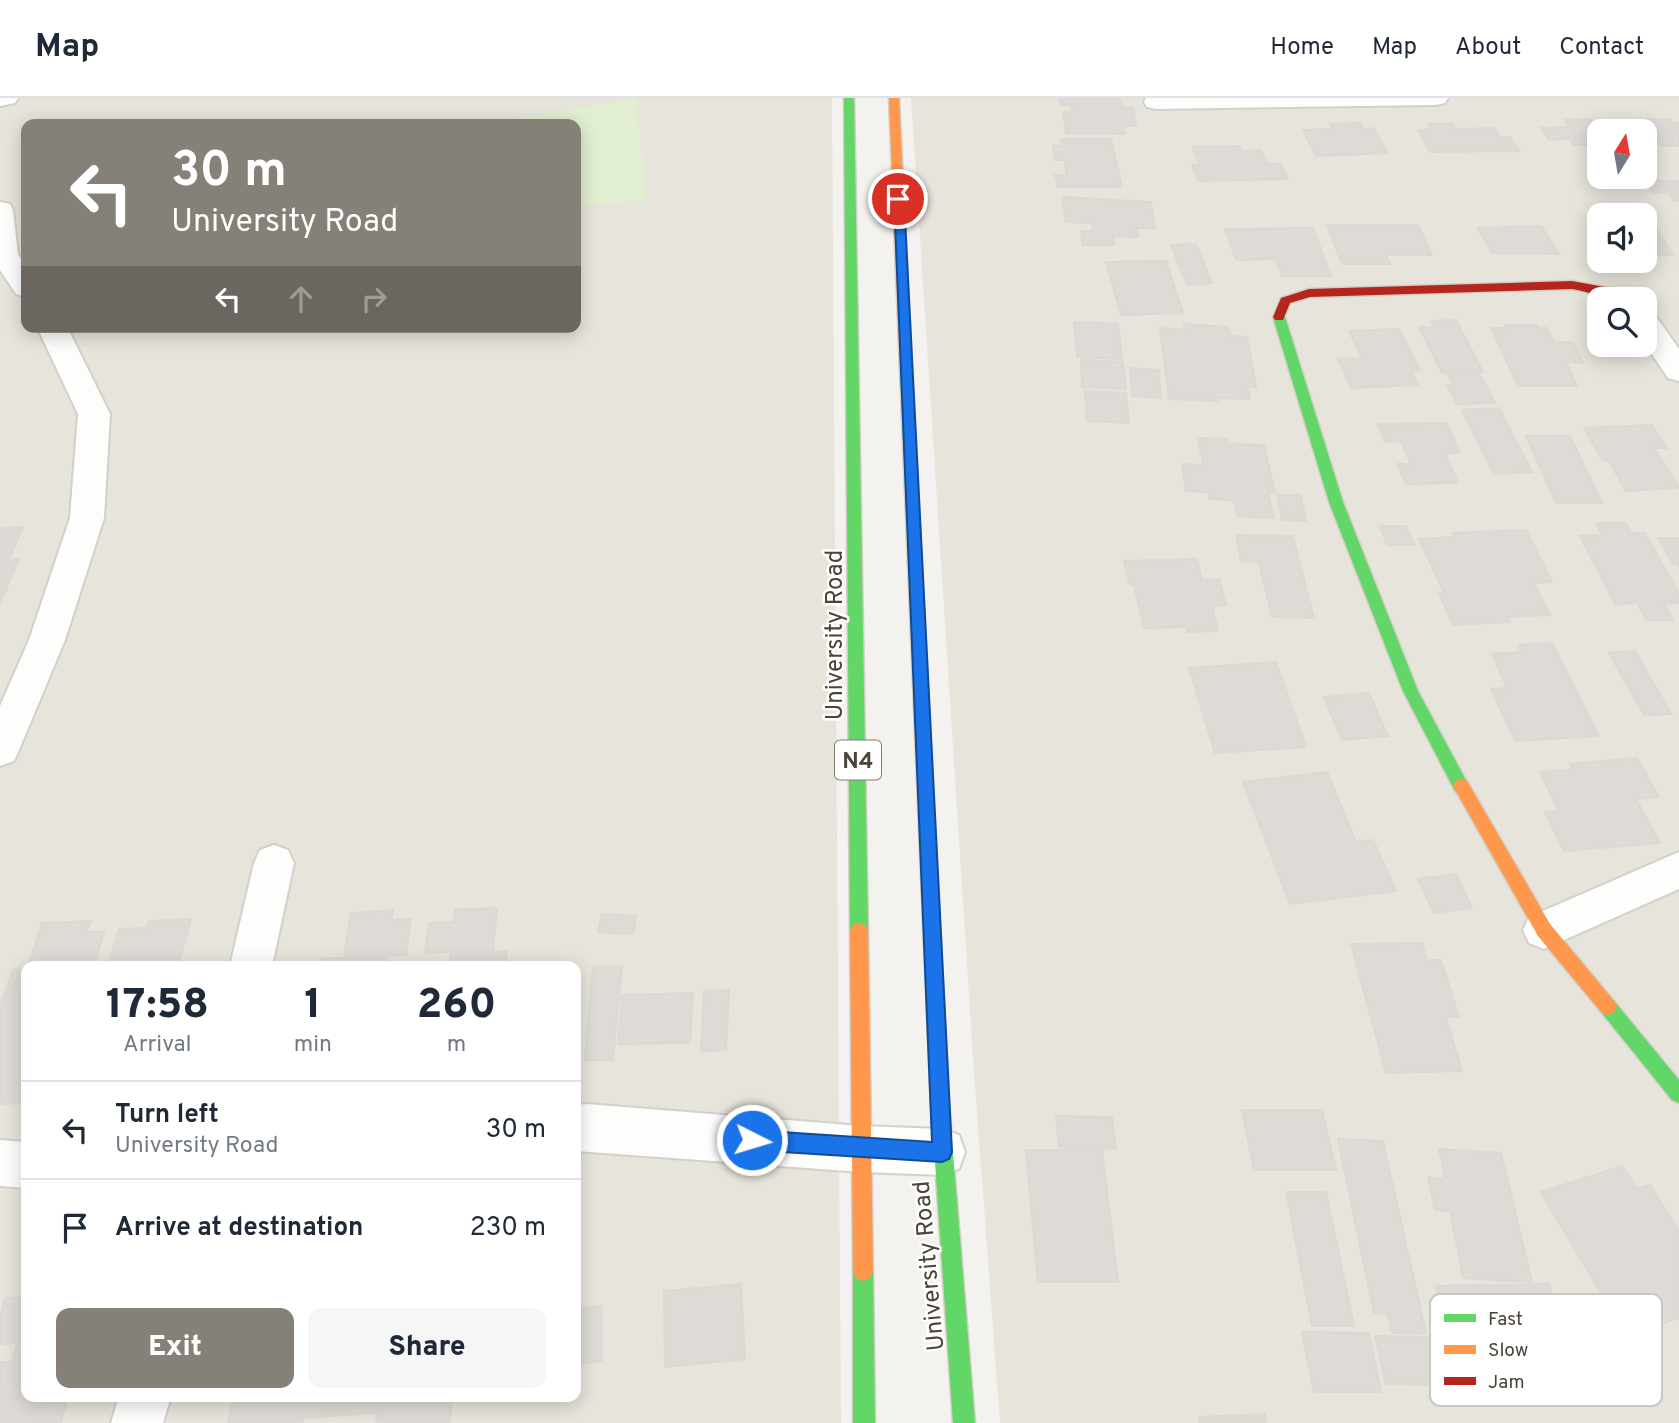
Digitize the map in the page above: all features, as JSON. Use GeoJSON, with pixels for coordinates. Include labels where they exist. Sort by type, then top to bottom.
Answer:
{"type":"FeatureCollection","features":[{"type":"Feature","properties":{"kind":"main road","name":"University Road"},"geometry":{"type":"LineString","coordinates":[[849,98],[855,340],[864,1423]]}},
{"type":"Feature","properties":{"kind":"main road","name":"University Road"},"geometry":{"type":"LineString","coordinates":[[894,98],[942,1152],[964,1423]]}},
{"type":"Feature","properties":{"kind":"main road"},"geometry":{"type":"LineString","coordinates":[[1587,288],[1572,285],[1310,293],[1285,300],[1278,320],[1336,502],[1411,691],[1455,778],[1544,930],[1679,1094]]}},
{"type":"Feature","properties":{"kind":"street"},"geometry":{"type":"LineString","coordinates":[[0,99],[6,98]]}},
{"type":"Feature","properties":{"kind":"street"},"geometry":{"type":"LineString","coordinates":[[1156,102],[1436,98]]}},
{"type":"Feature","properties":{"kind":"street"},"geometry":{"type":"LineString","coordinates":[[0,210],[4,254],[21,280]]}},
{"type":"Feature","properties":{"kind":"street"},"geometry":{"type":"LineString","coordinates":[[0,750],[47,640],[87,518],[94,414],[55,333]]}},
{"type":"Feature","properties":{"kind":"street"},"geometry":{"type":"LineString","coordinates":[[1657,339],[1679,371]]}},
{"type":"Feature","properties":{"kind":"street"},"geometry":{"type":"LineString","coordinates":[[252,961],[274,863]]}},
{"type":"Feature","properties":{"kind":"street"},"geometry":{"type":"LineString","coordinates":[[1544,930],[1679,870]]}},
{"type":"Feature","properties":{"kind":"street"},"geometry":{"type":"LineString","coordinates":[[581,1128],[861,1149],[942,1152]]}},
{"type":"Feature","properties":{"kind":"street"},"geometry":{"type":"LineString","coordinates":[[0,1163],[21,1165]]}},
{"type":"Feature","properties":{"kind":"street"},"geometry":{"type":"LineString","coordinates":[[137,1423],[143,1402]]}},
{"type":"Feature","properties":{"kind":"shaded area"},"geometry":{"type":"Polygon","coordinates":[[[0,98],[832,98],[841,1423],[0,1423],[0,98]]]}},
{"type":"Feature","properties":{"kind":"shaded area"},"geometry":{"type":"Polygon","coordinates":[[[911,98],[1679,98],[1679,1423],[1000,1423],[974,1072],[911,98]]]}},
{"type":"Feature","properties":{"kind":"green space"},"geometry":{"type":"Polygon","coordinates":[[[636,98],[646,200],[581,206],[581,119],[513,119],[636,98]]]}},
{"type":"Feature","properties":{"kind":"building"},"geometry":{"type":"Polygon","coordinates":[[[1059,98],[1120,98],[1122,108],[1133,108],[1136,126],[1123,126],[1124,134],[1066,133],[1063,112],[1072,112],[1071,105],[1060,105],[1059,98]]]}},
{"type":"Feature","properties":{"kind":"building"},"geometry":{"type":"Polygon","coordinates":[[[1587,119],[1587,145],[1574,145],[1569,139],[1549,140],[1541,128],[1569,127],[1565,120],[1587,119]]]}},
{"type":"Feature","properties":{"kind":"building"},"geometry":{"type":"Polygon","coordinates":[[[1657,119],[1670,119],[1672,123],[1679,123],[1679,146],[1661,146],[1657,141],[1657,119]]]}},
{"type":"Feature","properties":{"kind":"building"},"geometry":{"type":"Polygon","coordinates":[[[1360,123],[1363,129],[1373,128],[1388,153],[1316,156],[1303,130],[1332,129],[1330,124],[1360,123]]]}},
{"type":"Feature","properties":{"kind":"building"},"geometry":{"type":"Polygon","coordinates":[[[1429,124],[1453,124],[1456,129],[1495,128],[1500,137],[1510,137],[1519,151],[1430,152],[1418,130],[1432,129],[1429,124]]]}},
{"type":"Feature","properties":{"kind":"building"},"geometry":{"type":"Polygon","coordinates":[[[1061,139],[1111,139],[1122,187],[1058,187],[1055,175],[1067,175],[1064,160],[1055,160],[1053,146],[1063,146],[1061,139]]]}},
{"type":"Feature","properties":{"kind":"building"},"geometry":{"type":"Polygon","coordinates":[[[1240,146],[1242,151],[1261,150],[1267,164],[1281,164],[1288,179],[1198,181],[1192,165],[1199,165],[1193,147],[1240,146]]]}},
{"type":"Feature","properties":{"kind":"building"},"geometry":{"type":"Polygon","coordinates":[[[1657,181],[1679,181],[1679,201],[1674,201],[1668,192],[1653,193],[1651,189],[1657,189],[1657,181]]]}},
{"type":"Feature","properties":{"kind":"building"},"geometry":{"type":"Polygon","coordinates":[[[1062,197],[1151,202],[1155,228],[1136,228],[1138,237],[1113,236],[1114,245],[1083,245],[1081,231],[1093,231],[1092,223],[1066,222],[1062,197]]]}},
{"type":"Feature","properties":{"kind":"building"},"geometry":{"type":"Polygon","coordinates":[[[1327,225],[1418,225],[1432,255],[1386,255],[1390,264],[1342,264],[1327,225]]]}},
{"type":"Feature","properties":{"kind":"building"},"geometry":{"type":"Polygon","coordinates":[[[1541,226],[1559,254],[1492,253],[1478,228],[1541,226]]]}},
{"type":"Feature","properties":{"kind":"building"},"geometry":{"type":"Polygon","coordinates":[[[1313,228],[1331,276],[1282,276],[1276,259],[1236,260],[1225,229],[1313,228]]]}},
{"type":"Feature","properties":{"kind":"building"},"geometry":{"type":"Polygon","coordinates":[[[1657,230],[1673,255],[1657,255],[1657,230]]]}},
{"type":"Feature","properties":{"kind":"building"},"geometry":{"type":"Polygon","coordinates":[[[1196,244],[1212,283],[1187,285],[1171,245],[1196,244]]]}},
{"type":"Feature","properties":{"kind":"building"},"geometry":{"type":"Polygon","coordinates":[[[1166,261],[1183,313],[1121,315],[1106,262],[1166,261]]]}},
{"type":"Feature","properties":{"kind":"building"},"geometry":{"type":"Polygon","coordinates":[[[1456,320],[1483,372],[1442,373],[1419,327],[1434,327],[1431,321],[1456,320]]]}},
{"type":"Feature","properties":{"kind":"building"},"geometry":{"type":"Polygon","coordinates":[[[1074,322],[1118,324],[1122,359],[1077,357],[1074,322]]]}},
{"type":"Feature","properties":{"kind":"building"},"geometry":{"type":"Polygon","coordinates":[[[1184,324],[1228,327],[1230,336],[1247,337],[1256,387],[1247,386],[1250,399],[1169,399],[1160,328],[1184,330],[1184,324]]]}},
{"type":"Feature","properties":{"kind":"building"},"geometry":{"type":"Polygon","coordinates":[[[1504,325],[1537,325],[1538,328],[1547,328],[1554,342],[1573,342],[1583,363],[1566,362],[1577,386],[1518,386],[1491,328],[1505,328],[1504,325]]]}},
{"type":"Feature","properties":{"kind":"building"},"geometry":{"type":"Polygon","coordinates":[[[1399,329],[1420,370],[1412,371],[1418,385],[1351,388],[1338,359],[1362,358],[1349,331],[1399,329]]]}},
{"type":"Feature","properties":{"kind":"building"},"geometry":{"type":"Polygon","coordinates":[[[1081,360],[1123,362],[1126,389],[1082,387],[1081,360]]]}},
{"type":"Feature","properties":{"kind":"building"},"geometry":{"type":"Polygon","coordinates":[[[1130,368],[1159,370],[1161,398],[1132,396],[1130,368]]]}},
{"type":"Feature","properties":{"kind":"building"},"geometry":{"type":"Polygon","coordinates":[[[1479,373],[1495,403],[1457,404],[1447,385],[1453,385],[1448,374],[1479,373]]]}},
{"type":"Feature","properties":{"kind":"building"},"geometry":{"type":"Polygon","coordinates":[[[1085,391],[1126,393],[1129,423],[1087,421],[1085,391]]]}},
{"type":"Feature","properties":{"kind":"building"},"geometry":{"type":"Polygon","coordinates":[[[1499,408],[1532,472],[1494,474],[1462,410],[1499,408]]]}},
{"type":"Feature","properties":{"kind":"building"},"geometry":{"type":"Polygon","coordinates":[[[1447,423],[1460,453],[1445,453],[1458,483],[1406,484],[1397,464],[1411,464],[1401,441],[1385,442],[1378,424],[1447,423]]]}},
{"type":"Feature","properties":{"kind":"building"},"geometry":{"type":"Polygon","coordinates":[[[1652,425],[1667,448],[1654,448],[1679,488],[1626,491],[1609,461],[1603,461],[1584,428],[1652,425]]]}},
{"type":"Feature","properties":{"kind":"building"},"geometry":{"type":"Polygon","coordinates":[[[1526,436],[1570,436],[1602,503],[1556,503],[1526,436]]]}},
{"type":"Feature","properties":{"kind":"building"},"geometry":{"type":"Polygon","coordinates":[[[1198,438],[1227,439],[1228,444],[1264,445],[1275,493],[1268,493],[1274,518],[1237,516],[1234,500],[1209,499],[1209,492],[1186,491],[1182,464],[1203,465],[1198,438]]]}},
{"type":"Feature","properties":{"kind":"building"},"geometry":{"type":"Polygon","coordinates":[[[1277,495],[1301,495],[1306,521],[1282,520],[1277,495]]]}},
{"type":"Feature","properties":{"kind":"building"},"geometry":{"type":"Polygon","coordinates":[[[1596,523],[1626,523],[1631,533],[1645,533],[1679,594],[1679,603],[1664,604],[1673,620],[1647,620],[1637,603],[1615,604],[1580,536],[1602,535],[1596,523]]]}},
{"type":"Feature","properties":{"kind":"building"},"geometry":{"type":"Polygon","coordinates":[[[1380,526],[1406,526],[1414,545],[1387,545],[1380,526]]]}},
{"type":"Feature","properties":{"kind":"building"},"geometry":{"type":"Polygon","coordinates":[[[23,527],[9,560],[19,559],[0,604],[0,528],[23,527]]]}},
{"type":"Feature","properties":{"kind":"building"},"geometry":{"type":"Polygon","coordinates":[[[1526,530],[1552,582],[1534,583],[1550,615],[1508,617],[1510,622],[1453,625],[1439,593],[1444,593],[1419,539],[1455,537],[1452,533],[1526,530]]]}},
{"type":"Feature","properties":{"kind":"building"},"geometry":{"type":"Polygon","coordinates":[[[1236,535],[1293,536],[1314,618],[1272,617],[1259,562],[1241,561],[1236,535]]]}},
{"type":"Feature","properties":{"kind":"building"},"geometry":{"type":"Polygon","coordinates":[[[1659,538],[1679,538],[1679,568],[1672,563],[1659,538]]]}},
{"type":"Feature","properties":{"kind":"building"},"geometry":{"type":"Polygon","coordinates":[[[1197,559],[1202,580],[1219,579],[1226,605],[1212,606],[1218,631],[1187,632],[1186,627],[1144,628],[1134,585],[1130,585],[1124,561],[1197,559]]]}},
{"type":"Feature","properties":{"kind":"building"},"geometry":{"type":"Polygon","coordinates":[[[1552,643],[1599,736],[1515,741],[1491,689],[1507,688],[1492,654],[1521,652],[1518,645],[1552,643]]]}},
{"type":"Feature","properties":{"kind":"building"},"geometry":{"type":"Polygon","coordinates":[[[1635,651],[1671,714],[1644,715],[1609,653],[1635,651]]]}},
{"type":"Feature","properties":{"kind":"building"},"geometry":{"type":"Polygon","coordinates":[[[1276,662],[1306,747],[1215,753],[1189,668],[1276,662]]]}},
{"type":"Feature","properties":{"kind":"building"},"geometry":{"type":"Polygon","coordinates":[[[1369,693],[1388,736],[1342,740],[1324,697],[1369,693]]]}},
{"type":"Feature","properties":{"kind":"building"},"geometry":{"type":"Polygon","coordinates":[[[1637,758],[1659,797],[1636,799],[1660,843],[1564,851],[1545,812],[1559,811],[1540,772],[1573,769],[1570,764],[1637,758]]]}},
{"type":"Feature","properties":{"kind":"building"},"geometry":{"type":"Polygon","coordinates":[[[1327,772],[1356,842],[1373,840],[1396,891],[1290,904],[1243,782],[1327,772]]]}},
{"type":"Feature","properties":{"kind":"building"},"geometry":{"type":"Polygon","coordinates":[[[1456,874],[1472,908],[1434,913],[1418,879],[1456,874]]]}},
{"type":"Feature","properties":{"kind":"building"},"geometry":{"type":"Polygon","coordinates":[[[497,908],[493,952],[507,951],[506,961],[450,961],[451,952],[425,953],[429,923],[454,922],[455,910],[497,908]]]}},
{"type":"Feature","properties":{"kind":"building"},"geometry":{"type":"Polygon","coordinates":[[[393,910],[392,920],[411,919],[406,955],[386,956],[386,961],[322,961],[322,958],[344,958],[351,913],[393,910]]]}},
{"type":"Feature","properties":{"kind":"building"},"geometry":{"type":"Polygon","coordinates":[[[602,914],[636,916],[633,934],[598,932],[602,914]]]}},
{"type":"Feature","properties":{"kind":"building"},"geometry":{"type":"Polygon","coordinates":[[[191,919],[180,961],[109,961],[119,929],[147,928],[149,921],[191,919]]]}},
{"type":"Feature","properties":{"kind":"building"},"geometry":{"type":"Polygon","coordinates":[[[91,921],[86,932],[104,932],[95,961],[30,961],[42,923],[91,921]]]}},
{"type":"Feature","properties":{"kind":"building"},"geometry":{"type":"Polygon","coordinates":[[[1422,943],[1427,960],[1441,960],[1459,1017],[1446,1017],[1462,1071],[1386,1073],[1351,944],[1422,943]]]}},
{"type":"Feature","properties":{"kind":"building"},"geometry":{"type":"Polygon","coordinates":[[[622,966],[613,1060],[585,1060],[593,967],[622,966]]]}},
{"type":"Feature","properties":{"kind":"building"},"geometry":{"type":"Polygon","coordinates":[[[21,969],[21,1103],[0,1104],[0,1006],[13,970],[21,969]]]}},
{"type":"Feature","properties":{"kind":"building"},"geometry":{"type":"Polygon","coordinates":[[[729,990],[726,1050],[701,1051],[704,991],[729,990]]]}},
{"type":"Feature","properties":{"kind":"building"},"geometry":{"type":"Polygon","coordinates":[[[693,993],[690,1043],[618,1044],[622,995],[693,993]]]}},
{"type":"Feature","properties":{"kind":"building"},"geometry":{"type":"Polygon","coordinates":[[[1242,1110],[1322,1110],[1336,1170],[1254,1170],[1242,1110]]]}},
{"type":"Feature","properties":{"kind":"building"},"geometry":{"type":"Polygon","coordinates":[[[1056,1116],[1112,1117],[1116,1149],[1059,1147],[1056,1116]]]}},
{"type":"Feature","properties":{"kind":"building"},"geometry":{"type":"Polygon","coordinates":[[[1338,1139],[1383,1141],[1426,1333],[1392,1333],[1388,1314],[1374,1313],[1338,1139]]]}},
{"type":"Feature","properties":{"kind":"building"},"geometry":{"type":"Polygon","coordinates":[[[1439,1149],[1501,1153],[1532,1282],[1463,1278],[1450,1211],[1435,1210],[1428,1177],[1445,1179],[1439,1149]]]}},
{"type":"Feature","properties":{"kind":"building"},"geometry":{"type":"Polygon","coordinates":[[[1026,1150],[1102,1150],[1118,1282],[1038,1282],[1026,1150]]]}},
{"type":"Feature","properties":{"kind":"building"},"geometry":{"type":"Polygon","coordinates":[[[1622,1166],[1637,1189],[1650,1185],[1679,1231],[1679,1318],[1662,1324],[1662,1294],[1601,1294],[1541,1192],[1622,1166]]]}},
{"type":"Feature","properties":{"kind":"building"},"geometry":{"type":"Polygon","coordinates":[[[1286,1192],[1326,1192],[1354,1326],[1312,1326],[1286,1192]]]}},
{"type":"Feature","properties":{"kind":"building"},"geometry":{"type":"Polygon","coordinates":[[[741,1284],[745,1359],[665,1367],[664,1291],[741,1284]]]}},
{"type":"Feature","properties":{"kind":"building"},"geometry":{"type":"Polygon","coordinates":[[[1549,1284],[1552,1294],[1438,1294],[1436,1286],[1549,1284]]]}},
{"type":"Feature","properties":{"kind":"building"},"geometry":{"type":"Polygon","coordinates":[[[21,1297],[21,1402],[66,1402],[61,1423],[0,1423],[0,1362],[12,1362],[17,1343],[0,1344],[0,1317],[5,1298],[21,1297]]]}},
{"type":"Feature","properties":{"kind":"building"},"geometry":{"type":"Polygon","coordinates":[[[602,1306],[602,1361],[581,1364],[581,1308],[602,1306]]]}},
{"type":"Feature","properties":{"kind":"building"},"geometry":{"type":"Polygon","coordinates":[[[1302,1332],[1369,1333],[1381,1392],[1314,1392],[1302,1332]]]}},
{"type":"Feature","properties":{"kind":"building"},"geometry":{"type":"Polygon","coordinates":[[[1375,1336],[1430,1337],[1430,1385],[1386,1384],[1375,1336]]]}},
{"type":"Feature","properties":{"kind":"building"},"geometry":{"type":"Polygon","coordinates":[[[232,1402],[452,1402],[450,1423],[376,1423],[377,1413],[303,1418],[302,1423],[228,1423],[232,1402]]]}},
{"type":"Feature","properties":{"kind":"building"},"geometry":{"type":"Polygon","coordinates":[[[1265,1414],[1266,1423],[1200,1423],[1199,1417],[1265,1414]]]}},
{"type":"Feature","properties":{"kind":"traffic: fast"},"geometry":{"type":"LineString","coordinates":[[849,98],[859,931]]}},
{"type":"Feature","properties":{"kind":"traffic: fast"},"geometry":{"type":"LineString","coordinates":[[1279,317],[1336,502],[1411,691],[1461,786]]}},
{"type":"Feature","properties":{"kind":"traffic: fast"},"geometry":{"type":"LineString","coordinates":[[906,369],[928,851]]}},
{"type":"Feature","properties":{"kind":"traffic: fast"},"geometry":{"type":"LineString","coordinates":[[1608,1007],[1679,1094]]}},
{"type":"Feature","properties":{"kind":"traffic: fast"},"geometry":{"type":"LineString","coordinates":[[940,1104],[964,1423]]}},
{"type":"Feature","properties":{"kind":"traffic: fast"},"geometry":{"type":"LineString","coordinates":[[863,1271],[864,1423]]}},
{"type":"Feature","properties":{"kind":"traffic: slow"},"geometry":{"type":"LineString","coordinates":[[894,98],[906,369]]}},
{"type":"Feature","properties":{"kind":"traffic: slow"},"geometry":{"type":"LineString","coordinates":[[1461,786],[1544,930],[1608,1007]]}},
{"type":"Feature","properties":{"kind":"traffic: slow"},"geometry":{"type":"LineString","coordinates":[[859,931],[863,1271]]}},
{"type":"Feature","properties":{"kind":"traffic: jam"},"geometry":{"type":"LineString","coordinates":[[1279,317],[1285,301],[1309,293],[1572,285],[1587,288]]}},
{"type":"Feature","properties":{"kind":"traffic: jam"},"geometry":{"type":"LineString","coordinates":[[928,851],[940,1104]]}},
{"type":"Feature","properties":{"kind":"route"},"geometry":{"type":"LineString","coordinates":[[752,1140],[861,1149],[942,1152],[898,199]]}}]}
